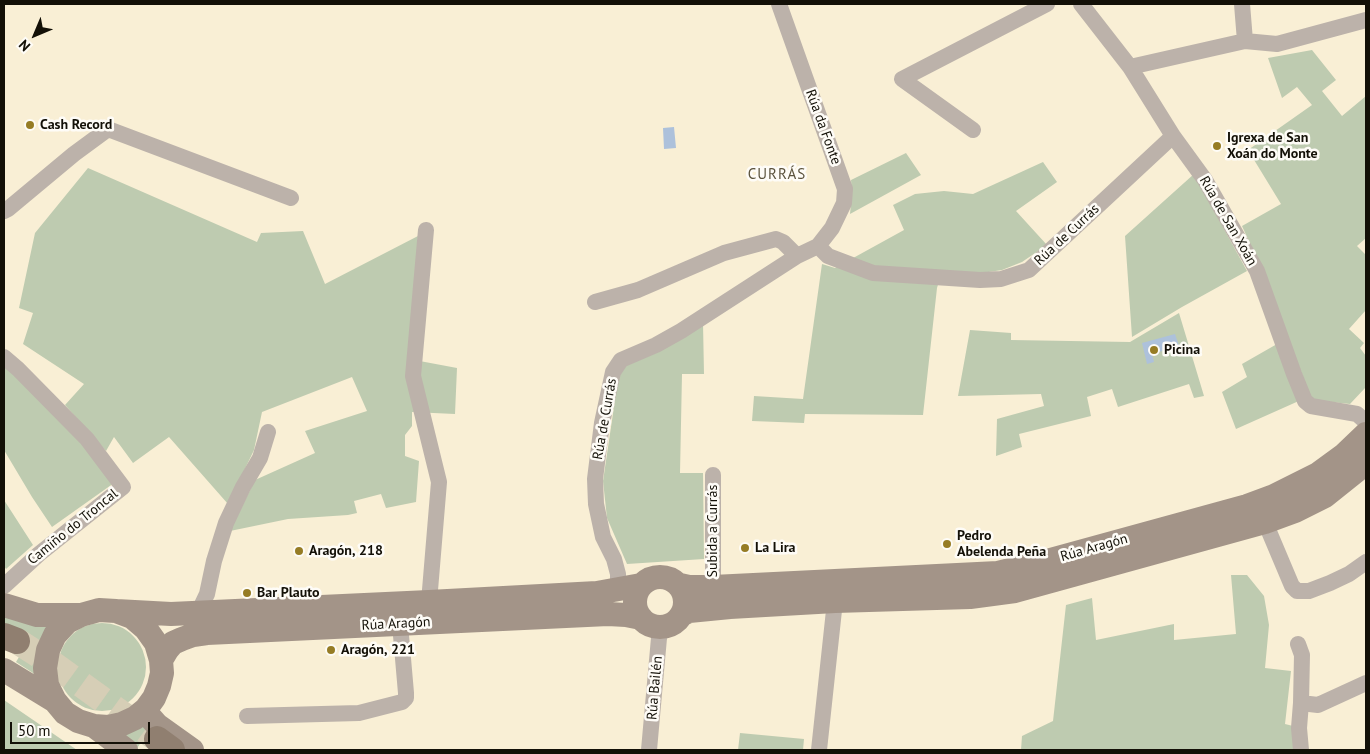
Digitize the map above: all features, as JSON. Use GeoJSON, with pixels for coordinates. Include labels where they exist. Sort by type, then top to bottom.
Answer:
{"type":"FeatureCollection","features":[{"type":"Feature","properties":{"kind":"main road","name":"Rúa Aragón"},"geometry":{"type":"LineString","coordinates":[[680,585],[713,587],[998,573],[1247,506],[1274,496],[1318,474],[1344,455],[1366,434]]}},
{"type":"Feature","properties":{"kind":"main road","name":"Rúa Aragón"},"geometry":{"type":"LineString","coordinates":[[674,620],[689,611],[730,607],[835,601],[970,597],[1015,591],[1265,522],[1295,511],[1325,496],[1366,463]]}},
{"type":"Feature","properties":{"kind":"main road"},"geometry":{"type":"LineString","coordinates":[[656,577],[664,577],[673,579],[680,585],[686,599],[686,606],[674,620],[651,626],[640,618],[635,605],[635,598],[641,585],[656,577]]}},
{"type":"Feature","properties":{"kind":"main road","name":"Rúa Aragón"},"geometry":{"type":"LineString","coordinates":[[116,611],[151,614],[198,613],[429,602],[597,593],[641,585]]}},
{"type":"Feature","properties":{"kind":"main road"},"geometry":{"type":"LineString","coordinates":[[4,605],[37,614],[80,615]]}},
{"type":"Feature","properties":{"kind":"main road"},"geometry":{"type":"LineString","coordinates":[[54,700],[47,685],[45,668],[48,650],[55,635],[67,622],[80,615],[99,610],[116,611],[132,618],[146,629],[156,643],[162,660],[160,686],[146,709],[135,718],[122,724],[108,727],[94,726]]}},
{"type":"Feature","properties":{"kind":"main road","name":"Rúa Aragón"},"geometry":{"type":"LineString","coordinates":[[162,660],[167,650],[173,644],[182,638],[193,635],[608,614],[621,614],[640,618]]}},
{"type":"Feature","properties":{"kind":"main road"},"geometry":{"type":"LineString","coordinates":[[9,649],[65,713],[78,721],[152,748]]}},
{"type":"Feature","properties":{"kind":"main road"},"geometry":{"type":"LineString","coordinates":[[146,709],[157,725],[192,750]]}},
{"type":"Feature","properties":{"kind":"street","name":"Rúa da Fonte"},"geometry":{"type":"LineString","coordinates":[[779,4],[845,189],[844,203],[832,228],[818,246]]}},
{"type":"Feature","properties":{"kind":"street"},"geometry":{"type":"LineString","coordinates":[[973,130],[902,79],[1047,4]]}},
{"type":"Feature","properties":{"kind":"street","name":"Rúa de San Xoán"},"geometry":{"type":"LineString","coordinates":[[1081,4],[1130,68],[1173,136],[1206,180],[1257,271],[1305,401],[1311,406],[1357,414],[1366,422]]}},
{"type":"Feature","properties":{"kind":"street"},"geometry":{"type":"LineString","coordinates":[[1242,4],[1245,41]]}},
{"type":"Feature","properties":{"kind":"street"},"geometry":{"type":"LineString","coordinates":[[1130,68],[1245,41],[1277,44],[1366,20]]}},
{"type":"Feature","properties":{"kind":"street"},"geometry":{"type":"LineString","coordinates":[[4,211],[108,129],[291,198]]}},
{"type":"Feature","properties":{"kind":"street","name":"Rúa de Currás"},"geometry":{"type":"LineString","coordinates":[[614,590],[618,583],[618,574],[614,559],[603,537],[596,504],[595,478],[602,423],[613,372],[621,360],[656,345],[681,331],[797,256],[818,246],[828,256],[873,273],[980,280],[1001,279],[1029,270],[1173,136]]}},
{"type":"Feature","properties":{"kind":"street"},"geometry":{"type":"LineString","coordinates":[[426,230],[413,376],[439,482],[429,602]]}},
{"type":"Feature","properties":{"kind":"street"},"geometry":{"type":"LineString","coordinates":[[595,302],[638,290],[724,253],[776,239],[784,242],[797,256]]}},
{"type":"Feature","properties":{"kind":"street","name":"Camiño do Troncal"},"geometry":{"type":"LineString","coordinates":[[4,357],[87,439],[123,487],[39,554],[4,586]]}},
{"type":"Feature","properties":{"kind":"street"},"geometry":{"type":"LineString","coordinates":[[198,613],[207,594],[214,561],[226,523],[243,487],[260,458],[268,432]]}},
{"type":"Feature","properties":{"kind":"street","name":"Subida a Currás"},"geometry":{"type":"LineString","coordinates":[[713,475],[713,587]]}},
{"type":"Feature","properties":{"kind":"street"},"geometry":{"type":"LineString","coordinates":[[1265,522],[1292,586],[1297,591],[1309,591],[1330,583],[1349,574],[1366,562]]}},
{"type":"Feature","properties":{"kind":"street"},"geometry":{"type":"LineString","coordinates":[[819,750],[835,601]]}},
{"type":"Feature","properties":{"kind":"street","name":"Rúa Bailén"},"geometry":{"type":"LineString","coordinates":[[649,750],[659,638],[661,632],[674,620]]}},
{"type":"Feature","properties":{"kind":"street"},"geometry":{"type":"LineString","coordinates":[[247,716],[359,713],[402,702],[406,698],[406,693],[400,624]]}},
{"type":"Feature","properties":{"kind":"street"},"geometry":{"type":"LineString","coordinates":[[1298,644],[1302,655],[1299,728],[1301,750]]}},
{"type":"Feature","properties":{"kind":"street"},"geometry":{"type":"LineString","coordinates":[[1301,703],[1318,704],[1366,683]]}},
{"type":"Feature","properties":{"kind":"green space"},"geometry":{"type":"Polygon","coordinates":[[[1312,50],[1336,80],[1322,91],[1342,116],[1366,96],[1366,238],[1357,246],[1366,255],[1366,310],[1349,329],[1364,343],[1360,348],[1366,356],[1366,387],[1350,404],[1312,400],[1262,270],[1242,226],[1281,204],[1248,150],[1312,105],[1297,87],[1282,98],[1268,58],[1312,50]]]}},
{"type":"Feature","properties":{"kind":"green space"},"geometry":{"type":"Polygon","coordinates":[[[906,153],[921,175],[850,214],[851,180],[906,153]]]}},
{"type":"Feature","properties":{"kind":"green space"},"geometry":{"type":"Polygon","coordinates":[[[1043,162],[1057,182],[1016,211],[1047,245],[1022,262],[1002,270],[982,273],[942,271],[937,288],[923,415],[805,414],[804,423],[752,421],[754,396],[803,399],[822,264],[835,268],[904,230],[893,205],[915,194],[944,191],[973,194],[1043,162]]]}},
{"type":"Feature","properties":{"kind":"green space"},"geometry":{"type":"Polygon","coordinates":[[[88,168],[257,242],[261,233],[303,231],[325,284],[418,236],[409,359],[457,368],[455,414],[412,412],[412,426],[405,435],[405,456],[419,461],[416,502],[386,508],[381,494],[354,501],[357,513],[288,519],[230,531],[255,480],[315,453],[305,431],[367,411],[352,377],[262,412],[254,450],[228,504],[169,437],[133,463],[114,437],[106,451],[65,405],[84,384],[23,344],[33,313],[19,308],[35,233],[88,168]]]}},
{"type":"Feature","properties":{"kind":"green space"},"geometry":{"type":"Polygon","coordinates":[[[1194,174],[1247,271],[1132,337],[1125,236],[1194,174]]]}},
{"type":"Feature","properties":{"kind":"green space"},"geometry":{"type":"Polygon","coordinates":[[[1179,313],[1204,396],[1194,398],[1189,384],[1118,407],[1112,389],[1087,397],[1091,416],[1019,434],[1022,447],[996,456],[997,419],[1044,406],[1041,394],[958,396],[970,330],[1011,333],[1011,340],[1130,342],[1179,313]]]}},
{"type":"Feature","properties":{"kind":"green space"},"geometry":{"type":"Polygon","coordinates":[[[703,323],[704,374],[682,374],[680,473],[703,473],[704,559],[627,564],[607,518],[603,481],[619,373],[625,364],[703,323]]]}},
{"type":"Feature","properties":{"kind":"green space"},"geometry":{"type":"Polygon","coordinates":[[[1277,344],[1301,400],[1236,429],[1222,392],[1247,377],[1242,364],[1277,344]]]}},
{"type":"Feature","properties":{"kind":"green space"},"geometry":{"type":"Polygon","coordinates":[[[4,363],[82,441],[114,483],[52,527],[4,450],[4,363]]]}},
{"type":"Feature","properties":{"kind":"green space"},"geometry":{"type":"Polygon","coordinates":[[[4,500],[33,545],[6,569],[4,566],[4,500]]]}},
{"type":"Feature","properties":{"kind":"green space"},"geometry":{"type":"Polygon","coordinates":[[[1231,575],[1247,575],[1264,596],[1269,625],[1265,668],[1291,671],[1285,724],[1293,726],[1296,750],[1021,750],[1022,736],[1053,721],[1066,605],[1092,598],[1096,640],[1174,624],[1174,640],[1236,634],[1231,575]]]}},
{"type":"Feature","properties":{"kind":"green space"},"geometry":{"type":"Polygon","coordinates":[[[4,616],[52,625],[36,675],[16,662],[28,642],[4,630],[4,616]]]}},
{"type":"Feature","properties":{"kind":"green space"},"geometry":{"type":"Polygon","coordinates":[[[102,623],[119,626],[127,630],[139,642],[143,650],[146,667],[143,684],[139,692],[127,704],[119,708],[102,711],[85,708],[77,704],[65,692],[61,684],[58,667],[61,650],[65,642],[77,630],[85,626],[102,623]]]}},
{"type":"Feature","properties":{"kind":"green space"},"geometry":{"type":"Polygon","coordinates":[[[4,700],[77,750],[4,750],[4,700]]]}},
{"type":"Feature","properties":{"kind":"green space"},"geometry":{"type":"Polygon","coordinates":[[[140,724],[150,728],[136,750],[123,733],[140,724]]]}},
{"type":"Feature","properties":{"kind":"green space"},"geometry":{"type":"Polygon","coordinates":[[[740,733],[804,739],[803,750],[738,750],[740,733]]]}},
{"type":"Feature","properties":{"kind":"water"},"geometry":{"type":"Polygon","coordinates":[[[674,127],[676,148],[664,149],[663,128],[674,127]]]}},
{"type":"Feature","properties":{"kind":"water","name":"Picina"},"geometry":{"type":"Polygon","coordinates":[[[1175,334],[1179,346],[1152,354],[1154,362],[1147,364],[1142,343],[1175,334]]]}},
{"type":"Feature","properties":{"kind":"tunnel"},"geometry":{"type":"LineString","coordinates":[[17,641],[53,664],[157,739]]}},
{"type":"Feature","properties":{"kind":"place","name":"Cash Record"},"geometry":{"type":"Point","coordinates":[30,125]}},
{"type":"Feature","properties":{"kind":"place","name":"Igrexa de San Xoán do Monte"},"geometry":{"type":"Point","coordinates":[1217,146]}},
{"type":"Feature","properties":{"kind":"place","name":"Picina"},"geometry":{"type":"Point","coordinates":[1154,350]}},
{"type":"Feature","properties":{"kind":"place","name":"Pedro Abelenda Peña"},"geometry":{"type":"Point","coordinates":[947,544]}},
{"type":"Feature","properties":{"kind":"place","name":"La Lira"},"geometry":{"type":"Point","coordinates":[745,548]}},
{"type":"Feature","properties":{"kind":"place","name":"Aragón, 218"},"geometry":{"type":"Point","coordinates":[299,551]}},
{"type":"Feature","properties":{"kind":"place","name":"Bar Plauto"},"geometry":{"type":"Point","coordinates":[247,593]}},
{"type":"Feature","properties":{"kind":"place","name":"Aragón, 221"},"geometry":{"type":"Point","coordinates":[331,650]}},
{"type":"Feature","properties":{"kind":"district","name":"CURRÁS"},"geometry":{"type":"Point","coordinates":[777,175]}}]}
